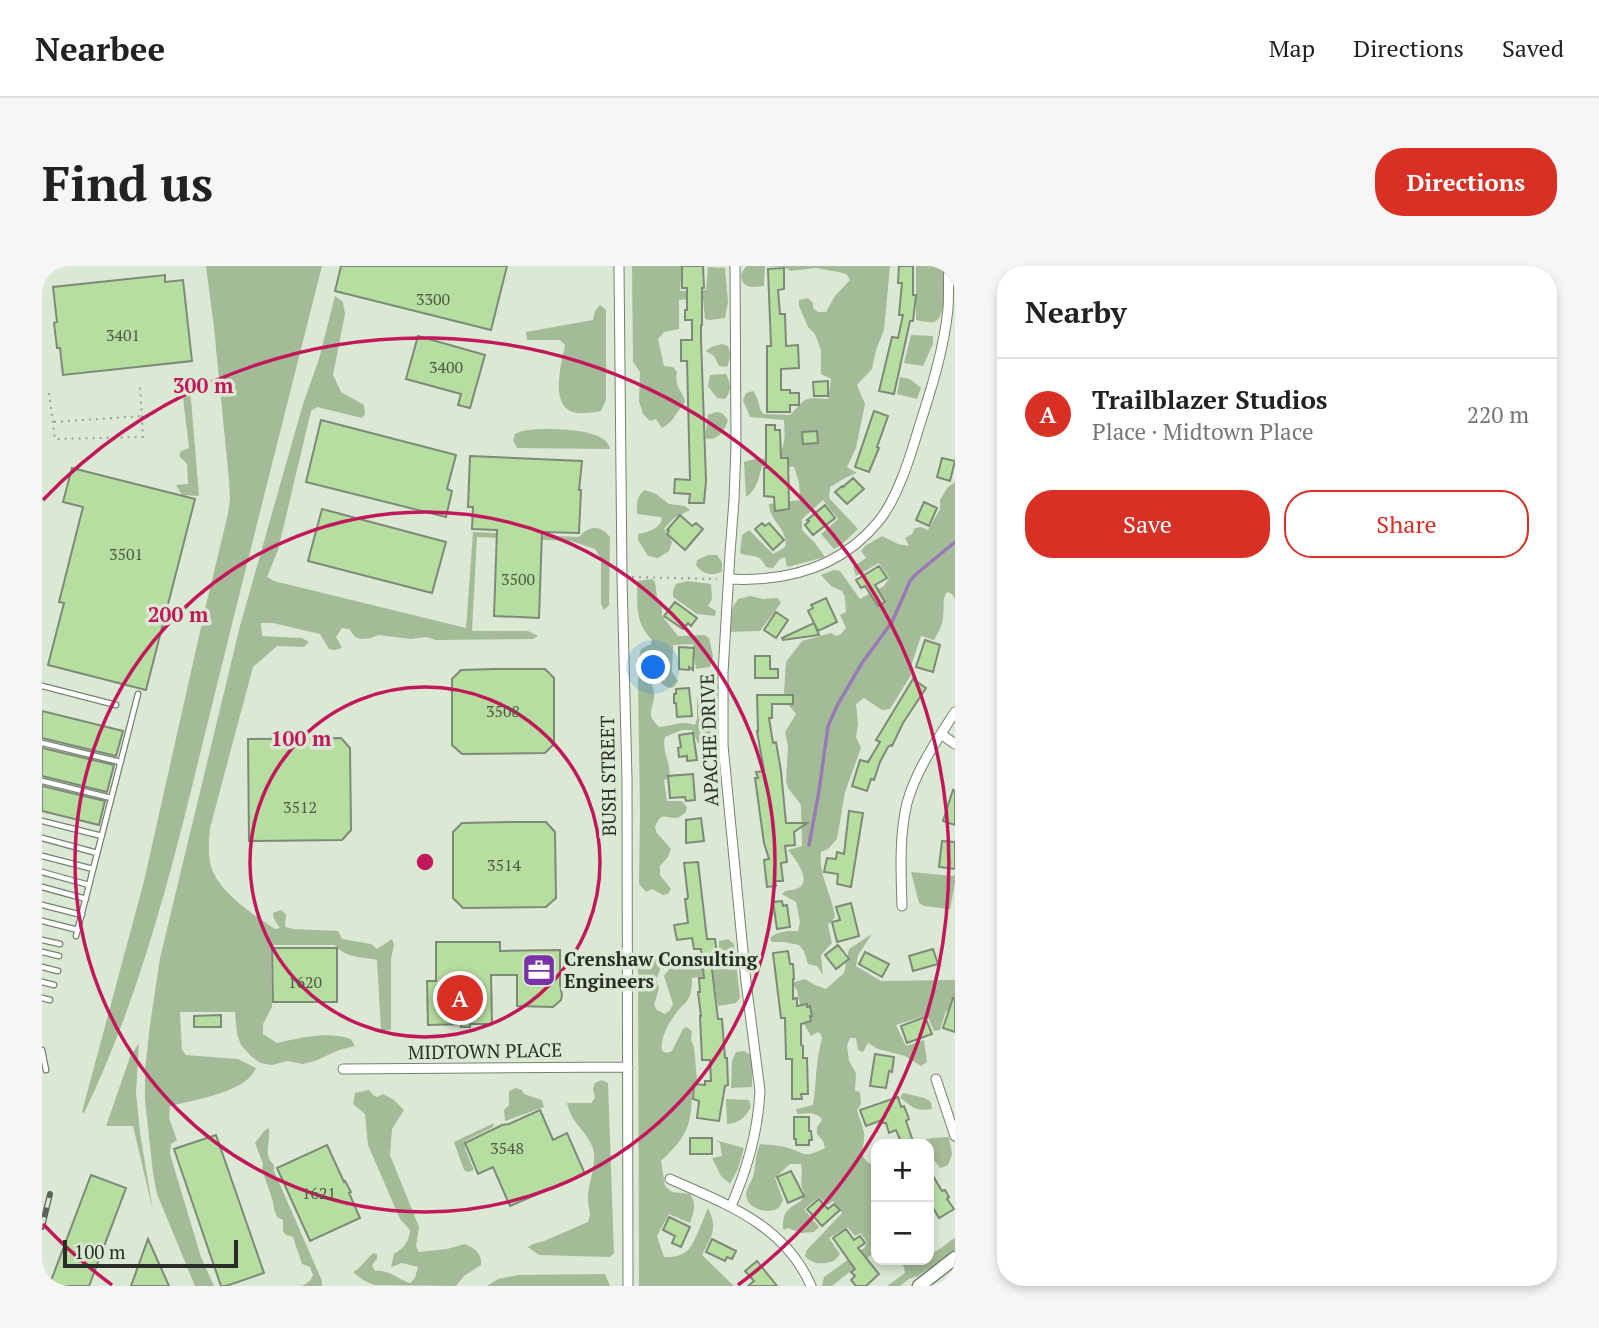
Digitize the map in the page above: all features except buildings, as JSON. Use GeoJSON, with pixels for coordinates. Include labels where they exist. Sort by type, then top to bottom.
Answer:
{"type":"FeatureCollection","features":[{"type":"Feature","properties":{"kind":"street","name":"BUSH STREET"},"geometry":{"type":"LineString","coordinates":[[619,266],[627,779],[628,1286]]}},
{"type":"Feature","properties":{"kind":"street","name":"APACHE DRIVE"},"geometry":{"type":"LineString","coordinates":[[731,1206],[752,1144],[760,1091],[746,982],[723,745],[722,682],[736,446],[735,266]]}},
{"type":"Feature","properties":{"kind":"street"},"geometry":{"type":"LineString","coordinates":[[729,579],[765,580],[818,567],[849,550],[878,522],[907,465],[929,396],[944,336],[949,266]]}},
{"type":"Feature","properties":{"kind":"street"},"geometry":{"type":"LineString","coordinates":[[902,906],[902,831],[907,804],[919,772],[955,712]]}},
{"type":"Feature","properties":{"kind":"street"},"geometry":{"type":"LineString","coordinates":[[941,734],[955,744]]}},
{"type":"Feature","properties":{"kind":"street","name":"MIDTOWN PLACE"},"geometry":{"type":"LineString","coordinates":[[343,1069],[628,1067]]}},
{"type":"Feature","properties":{"kind":"street"},"geometry":{"type":"LineString","coordinates":[[936,1079],[955,1136]]}},
{"type":"Feature","properties":{"kind":"street"},"geometry":{"type":"LineString","coordinates":[[670,1179],[731,1206],[754,1220],[790,1252],[802,1266],[811,1286]]}},
{"type":"Feature","properties":{"kind":"street"},"geometry":{"type":"LineString","coordinates":[[919,1286],[955,1258]]}},
{"type":"Feature","properties":{"kind":"lane"},"geometry":{"type":"LineString","coordinates":[[42,686],[116,705]]}},
{"type":"Feature","properties":{"kind":"lane"},"geometry":{"type":"LineString","coordinates":[[42,921],[77,933],[138,694]]}},
{"type":"Feature","properties":{"kind":"lane"},"geometry":{"type":"LineString","coordinates":[[42,743],[120,762]]}},
{"type":"Feature","properties":{"kind":"lane"},"geometry":{"type":"LineString","coordinates":[[42,781],[111,799]]}},
{"type":"Feature","properties":{"kind":"lane"},"geometry":{"type":"LineString","coordinates":[[42,821],[102,836]]}},
{"type":"Feature","properties":{"kind":"lane"},"geometry":{"type":"LineString","coordinates":[[42,838],[97,853]]}},
{"type":"Feature","properties":{"kind":"lane"},"geometry":{"type":"LineString","coordinates":[[42,856],[93,869]]}},
{"type":"Feature","properties":{"kind":"lane"},"geometry":{"type":"LineString","coordinates":[[42,872],[89,885]]}},
{"type":"Feature","properties":{"kind":"lane"},"geometry":{"type":"LineString","coordinates":[[42,887],[86,899]]}},
{"type":"Feature","properties":{"kind":"lane"},"geometry":{"type":"LineString","coordinates":[[42,905],[82,915]]}},
{"type":"Feature","properties":{"kind":"lane"},"geometry":{"type":"LineString","coordinates":[[42,940],[60,944]]}},
{"type":"Feature","properties":{"kind":"lane"},"geometry":{"type":"LineString","coordinates":[[42,952],[59,956]]}},
{"type":"Feature","properties":{"kind":"lane"},"geometry":{"type":"LineString","coordinates":[[42,967],[58,971]]}},
{"type":"Feature","properties":{"kind":"lane"},"geometry":{"type":"LineString","coordinates":[[42,982],[54,985]]}},
{"type":"Feature","properties":{"kind":"lane"},"geometry":{"type":"LineString","coordinates":[[42,998],[50,1000]]}},
{"type":"Feature","properties":{"kind":"lane"},"geometry":{"type":"LineString","coordinates":[[42,1050],[46,1070]]}},
{"type":"Feature","properties":{"kind":"path"},"geometry":{"type":"LineString","coordinates":[[49,393],[55,439],[143,437],[140,384]]}},
{"type":"Feature","properties":{"kind":"path"},"geometry":{"type":"LineString","coordinates":[[53,422],[142,415]]}},
{"type":"Feature","properties":{"kind":"path"},"geometry":{"type":"LineString","coordinates":[[622,578],[729,579]]}},
{"type":"Feature","properties":{"kind":"green space"},"geometry":{"type":"Polygon","coordinates":[[[206,266],[322,266],[160,907],[127,1012],[84,1113],[82,1112],[144,881],[228,514],[229,480],[206,266]]]}},
{"type":"Feature","properties":{"kind":"green space"},"geometry":{"type":"Polygon","coordinates":[[[632,266],[682,266],[680,291],[706,290],[708,267],[725,268],[728,302],[725,318],[705,319],[703,298],[679,300],[679,329],[664,332],[658,339],[664,366],[673,367],[677,372],[678,386],[685,402],[672,420],[662,428],[656,419],[650,421],[643,414],[639,401],[640,372],[633,362],[632,266]]]}},
{"type":"Feature","properties":{"kind":"green space"},"geometry":{"type":"Polygon","coordinates":[[[747,266],[765,266],[764,286],[751,287],[744,284],[741,276],[747,266]]]}},
{"type":"Feature","properties":{"kind":"green space"},"geometry":{"type":"Polygon","coordinates":[[[765,266],[890,266],[884,330],[872,369],[857,385],[865,404],[856,448],[847,467],[857,473],[830,487],[829,498],[858,529],[834,549],[821,534],[838,519],[823,500],[802,519],[802,530],[825,557],[787,567],[785,557],[773,568],[766,567],[757,557],[740,553],[742,535],[749,530],[773,554],[785,547],[784,535],[769,504],[800,500],[799,482],[794,467],[762,466],[755,488],[746,497],[744,462],[768,458],[779,453],[784,444],[785,432],[784,420],[750,417],[743,400],[746,393],[753,391],[763,414],[790,415],[806,400],[828,399],[831,379],[821,374],[821,350],[815,334],[808,327],[799,300],[808,298],[818,312],[826,312],[835,296],[850,280],[846,274],[816,268],[791,271],[784,267],[765,266]]]}},
{"type":"Feature","properties":{"kind":"green space"},"geometry":{"type":"Polygon","coordinates":[[[916,266],[943,266],[943,306],[934,322],[916,320],[916,266]]]}},
{"type":"Feature","properties":{"kind":"green space"},"geometry":{"type":"Polygon","coordinates":[[[335,296],[343,302],[345,314],[333,375],[341,392],[364,405],[365,414],[362,418],[317,407],[311,411],[278,550],[267,577],[274,581],[466,628],[473,532],[579,537],[587,530],[595,528],[603,530],[610,537],[609,605],[604,610],[601,604],[601,558],[595,549],[571,541],[477,537],[472,631],[528,631],[538,636],[533,639],[436,640],[426,637],[411,639],[378,635],[361,639],[355,637],[349,629],[342,628],[336,637],[342,648],[335,650],[329,649],[320,634],[273,623],[261,623],[262,636],[302,638],[309,642],[304,647],[277,646],[253,667],[210,828],[211,867],[218,881],[232,897],[275,929],[280,928],[273,913],[281,910],[286,914],[285,927],[338,931],[342,939],[371,944],[377,949],[392,939],[391,1030],[381,1030],[377,960],[349,955],[334,945],[271,945],[272,1007],[263,1024],[263,1034],[277,1043],[314,1036],[342,1037],[351,1039],[355,1046],[303,1064],[287,1061],[272,1065],[260,1063],[241,1045],[235,1012],[180,1012],[182,1050],[186,1055],[238,1059],[256,1068],[251,1076],[231,1089],[170,1106],[169,1118],[177,1140],[171,1144],[170,1154],[201,1257],[214,1286],[195,1286],[157,1194],[153,1173],[145,1100],[150,1025],[160,958],[240,626],[335,296]]]}},
{"type":"Feature","properties":{"kind":"green space"},"geometry":{"type":"Polygon","coordinates":[[[600,305],[606,310],[606,400],[601,411],[576,413],[566,408],[559,392],[565,345],[560,340],[527,340],[526,332],[593,320],[600,305]]]}},
{"type":"Feature","properties":{"kind":"green space"},"geometry":{"type":"Polygon","coordinates":[[[911,335],[933,336],[933,344],[923,366],[904,363],[911,335]]]}},
{"type":"Feature","properties":{"kind":"green space"},"geometry":{"type":"Polygon","coordinates":[[[722,344],[728,346],[730,351],[727,367],[719,366],[714,356],[706,351],[722,344]]]}},
{"type":"Feature","properties":{"kind":"green space"},"geometry":{"type":"Polygon","coordinates":[[[726,374],[730,384],[729,393],[725,399],[717,398],[708,386],[710,375],[726,374]]]}},
{"type":"Feature","properties":{"kind":"green space"},"geometry":{"type":"Polygon","coordinates":[[[189,375],[199,496],[182,495],[176,485],[188,484],[187,464],[179,456],[181,451],[189,448],[183,380],[189,375]]]}},
{"type":"Feature","properties":{"kind":"green space"},"geometry":{"type":"Polygon","coordinates":[[[900,377],[910,379],[921,388],[917,399],[897,394],[900,377]]]}},
{"type":"Feature","properties":{"kind":"green space"},"geometry":{"type":"Polygon","coordinates":[[[722,413],[728,420],[727,424],[717,437],[705,438],[708,415],[722,413]]]}},
{"type":"Feature","properties":{"kind":"green space"},"geometry":{"type":"Polygon","coordinates":[[[538,429],[590,433],[607,442],[610,449],[517,448],[513,440],[515,434],[538,429]]]}},
{"type":"Feature","properties":{"kind":"green space"},"geometry":{"type":"Polygon","coordinates":[[[955,482],[955,599],[947,592],[939,632],[934,640],[921,636],[910,669],[911,675],[890,709],[882,710],[864,698],[856,704],[856,737],[861,748],[845,792],[837,839],[821,852],[823,876],[835,917],[828,925],[832,943],[821,955],[823,975],[817,966],[808,964],[799,945],[772,942],[770,938],[787,931],[798,931],[800,922],[796,902],[782,894],[800,887],[804,878],[788,850],[802,846],[802,841],[801,805],[786,781],[788,746],[785,732],[796,714],[786,702],[784,692],[786,662],[802,641],[831,633],[836,636],[846,628],[840,615],[846,612],[845,597],[842,591],[831,586],[821,575],[834,570],[840,571],[860,599],[884,586],[889,578],[879,563],[856,576],[853,567],[866,558],[861,551],[882,536],[909,546],[905,538],[912,534],[915,528],[928,530],[940,509],[940,500],[948,487],[955,482]]]}},
{"type":"Feature","properties":{"kind":"green space"},"geometry":{"type":"Polygon","coordinates":[[[645,490],[669,504],[685,506],[690,510],[674,518],[664,529],[672,542],[669,551],[658,558],[648,556],[638,540],[638,534],[655,528],[662,520],[661,517],[637,514],[639,498],[645,490]]]}},
{"type":"Feature","properties":{"kind":"green space"},"geometry":{"type":"Polygon","coordinates":[[[708,555],[717,555],[722,562],[722,571],[711,574],[698,568],[697,560],[708,555]]]}},
{"type":"Feature","properties":{"kind":"green space"},"geometry":{"type":"Polygon","coordinates":[[[652,579],[655,582],[662,616],[678,636],[704,635],[709,638],[713,656],[710,667],[696,669],[693,644],[673,645],[672,672],[678,681],[674,687],[669,688],[656,677],[651,681],[654,699],[651,717],[659,727],[681,723],[695,725],[697,697],[710,696],[713,702],[710,737],[704,742],[698,743],[692,730],[682,730],[665,737],[664,747],[670,773],[669,778],[664,780],[667,801],[682,801],[687,807],[686,812],[677,818],[662,817],[655,827],[671,849],[660,866],[660,875],[671,889],[668,894],[663,895],[652,889],[646,892],[639,884],[639,661],[641,649],[651,644],[652,640],[640,619],[637,581],[652,579]]]}},
{"type":"Feature","properties":{"kind":"green space"},"geometry":{"type":"Polygon","coordinates":[[[688,581],[711,584],[712,599],[708,606],[716,611],[715,616],[697,614],[673,597],[676,584],[688,581]]]}},
{"type":"Feature","properties":{"kind":"green space"},"geometry":{"type":"Polygon","coordinates":[[[750,596],[778,598],[781,603],[760,631],[727,632],[738,599],[750,596]]]}},
{"type":"Feature","properties":{"kind":"green space"},"geometry":{"type":"Polygon","coordinates":[[[911,872],[955,874],[950,909],[919,903],[911,872]]]}},
{"type":"Feature","properties":{"kind":"green space"},"geometry":{"type":"Polygon","coordinates":[[[872,934],[858,955],[856,966],[881,981],[955,980],[955,1013],[946,1011],[940,1030],[934,1031],[927,1015],[896,1025],[906,1046],[924,1040],[927,1062],[921,1066],[905,1056],[878,1049],[868,1043],[863,1052],[858,1050],[856,1038],[850,1038],[847,1045],[849,1061],[856,1073],[855,1091],[860,1092],[861,1104],[857,1110],[864,1132],[862,1152],[865,1160],[871,1164],[871,1255],[832,1286],[822,1286],[824,1277],[864,1248],[867,1243],[861,1233],[855,1236],[847,1227],[829,1238],[840,1254],[831,1262],[815,1263],[805,1256],[806,1251],[842,1213],[833,1201],[828,1205],[819,1197],[804,1209],[819,1227],[814,1232],[801,1233],[788,1228],[784,1230],[785,1215],[801,1201],[804,1192],[801,1184],[801,1164],[790,1164],[775,1178],[783,1200],[777,1209],[769,1211],[755,1208],[749,1203],[746,1193],[753,1177],[760,1144],[782,1146],[804,1154],[825,1148],[817,1134],[817,1127],[822,1120],[819,1116],[811,1113],[798,1114],[796,1111],[813,1105],[822,1039],[818,1032],[811,1036],[804,1024],[797,990],[791,983],[805,979],[826,989],[844,973],[849,949],[872,934]]]}},
{"type":"Feature","properties":{"kind":"green space"},"geometry":{"type":"Polygon","coordinates":[[[728,939],[734,944],[740,998],[736,1003],[718,1006],[713,975],[692,978],[689,998],[672,1019],[663,1040],[662,1051],[667,1053],[672,1051],[683,1029],[686,1027],[692,1031],[697,1080],[692,1086],[690,1119],[678,1144],[661,1161],[665,1186],[672,1192],[690,1194],[694,1208],[690,1223],[669,1214],[657,1236],[664,1257],[684,1253],[693,1243],[708,1208],[713,1227],[702,1255],[734,1286],[639,1286],[638,961],[655,958],[660,960],[662,965],[656,980],[659,988],[654,1005],[665,1014],[673,1004],[664,976],[668,971],[681,965],[719,965],[719,941],[728,939]]]}},
{"type":"Feature","properties":{"kind":"green space"},"geometry":{"type":"Polygon","coordinates":[[[139,1043],[136,1092],[153,1211],[133,1126],[106,1126],[130,1057],[139,1043]]]}},
{"type":"Feature","properties":{"kind":"green space"},"geometry":{"type":"Polygon","coordinates":[[[744,1051],[752,1056],[752,1087],[731,1088],[732,1061],[736,1052],[744,1051]]]}},
{"type":"Feature","properties":{"kind":"green space"},"geometry":{"type":"Polygon","coordinates":[[[602,1080],[608,1083],[614,1253],[610,1257],[539,1255],[528,1247],[588,1222],[588,1194],[594,1152],[567,1103],[591,1103],[595,1098],[595,1083],[602,1080]]]}},
{"type":"Feature","properties":{"kind":"green space"},"geometry":{"type":"Polygon","coordinates":[[[516,1088],[542,1100],[544,1107],[505,1121],[504,1110],[509,1105],[509,1091],[516,1088]]]}},
{"type":"Feature","properties":{"kind":"green space"},"geometry":{"type":"Polygon","coordinates":[[[369,1090],[377,1097],[383,1094],[394,1100],[404,1110],[392,1129],[390,1155],[419,1227],[416,1246],[419,1252],[465,1244],[479,1254],[481,1265],[464,1276],[456,1286],[374,1285],[353,1272],[373,1253],[377,1254],[372,1265],[375,1271],[389,1273],[410,1283],[415,1278],[418,1267],[402,1263],[391,1267],[394,1254],[405,1244],[410,1230],[400,1219],[368,1145],[365,1114],[353,1104],[355,1093],[369,1090]]]}},
{"type":"Feature","properties":{"kind":"green space"},"geometry":{"type":"Polygon","coordinates":[[[903,1093],[925,1098],[931,1102],[932,1109],[915,1108],[900,1098],[903,1093]]]}},
{"type":"Feature","properties":{"kind":"green space"},"geometry":{"type":"Polygon","coordinates":[[[726,1099],[749,1100],[751,1107],[741,1119],[727,1124],[726,1099]]]}},
{"type":"Feature","properties":{"kind":"green space"},"geometry":{"type":"Polygon","coordinates":[[[494,1123],[493,1127],[465,1141],[465,1149],[474,1170],[464,1170],[454,1142],[494,1123]]]}},
{"type":"Feature","properties":{"kind":"green space"},"geometry":{"type":"Polygon","coordinates":[[[269,1128],[268,1157],[274,1165],[274,1171],[322,1286],[302,1286],[310,1281],[313,1275],[310,1267],[302,1264],[293,1237],[283,1231],[283,1220],[277,1217],[274,1209],[255,1143],[269,1128]]]}},
{"type":"Feature","properties":{"kind":"green space"},"geometry":{"type":"Polygon","coordinates":[[[949,1137],[952,1154],[948,1165],[940,1168],[934,1160],[934,1139],[928,1139],[949,1137]]]}},
{"type":"Feature","properties":{"kind":"green space"},"geometry":{"type":"Polygon","coordinates":[[[715,1140],[744,1148],[730,1184],[721,1176],[712,1158],[722,1156],[720,1143],[715,1140]]]}},
{"type":"Feature","properties":{"kind":"green space"},"geometry":{"type":"Polygon","coordinates":[[[955,1238],[955,1250],[934,1265],[934,1252],[955,1238]]]}},
{"type":"Feature","properties":{"kind":"green space"},"geometry":{"type":"Polygon","coordinates":[[[902,1265],[934,1265],[900,1286],[887,1286],[905,1273],[902,1265]]]}},
{"type":"Feature","properties":{"kind":"green space"},"geometry":{"type":"Polygon","coordinates":[[[605,1274],[610,1286],[487,1286],[498,1279],[518,1275],[605,1274]]]}},
{"type":"Feature","properties":{"kind":"waterway"},"geometry":{"type":"LineString","coordinates":[[809,845],[828,726],[838,704],[862,663],[892,622],[910,581],[955,542]]}},
{"type":"Feature","properties":{"kind":"railway"},"geometry":{"type":"LineString","coordinates":[[42,1227],[50,1194]]}},
{"type":"Feature","properties":{"kind":"place","name":"Crenshaw Consulting Engineers"},"geometry":{"type":"Point","coordinates":[539,970]}},
{"type":"Feature","properties":{"kind":"place","name":"Trailblazer Studios"},"geometry":{"type":"Point","coordinates":[460,998]}}]}
